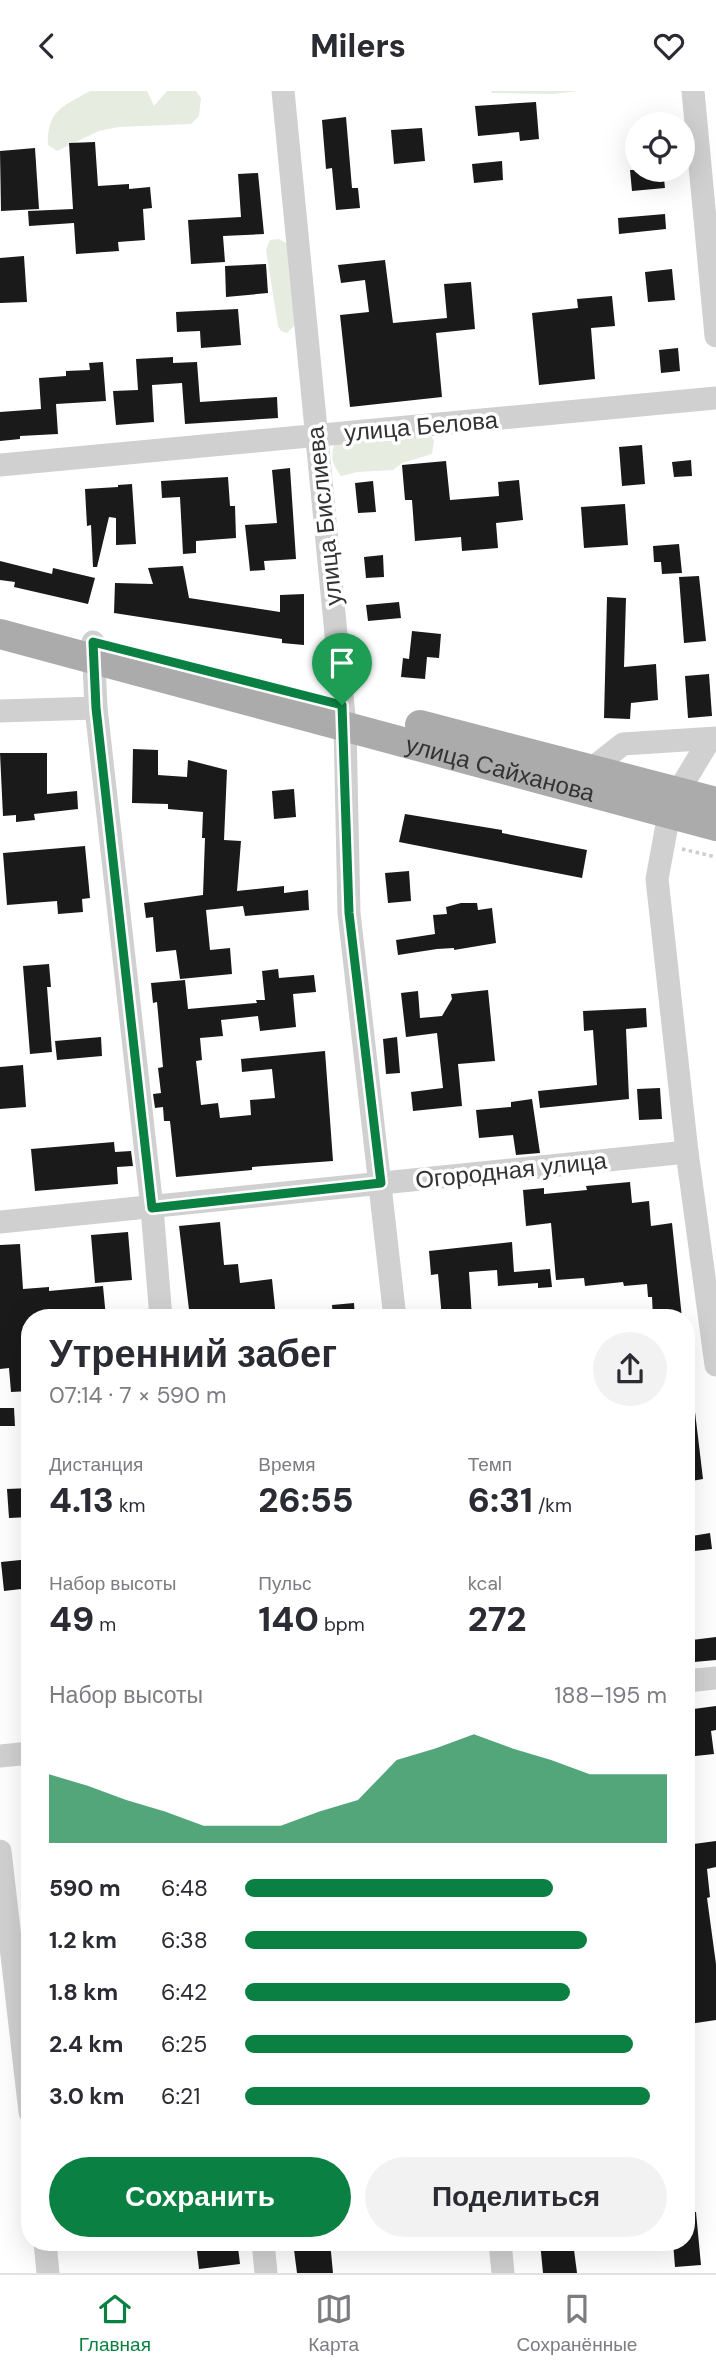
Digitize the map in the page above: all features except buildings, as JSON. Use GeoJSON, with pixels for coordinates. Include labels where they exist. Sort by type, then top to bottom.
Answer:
{"type":"FeatureCollection","features":[{"type":"Feature","properties":{"kind":"main road","name":"улица Сайханова"},"geometry":{"type":"LineString","coordinates":[[0,616],[94,650]]}},
{"type":"Feature","properties":{"kind":"main road","name":"улица Сайханова"},"geometry":{"type":"LineString","coordinates":[[0,634],[94,650],[673,803],[716,802]]}},
{"type":"Feature","properties":{"kind":"main road","name":"улица Сайханова"},"geometry":{"type":"LineString","coordinates":[[344,715],[590,770],[673,803],[716,826]]}},
{"type":"Feature","properties":{"kind":"street","name":"улица Бислиева"},"geometry":{"type":"LineString","coordinates":[[283,91],[344,715],[349,913],[394,1309]]}},
{"type":"Feature","properties":{"kind":"street"},"geometry":{"type":"LineString","coordinates":[[693,91],[716,336]]}},
{"type":"Feature","properties":{"kind":"street","name":"улица Белова"},"geometry":{"type":"LineString","coordinates":[[0,465],[716,398]]}},
{"type":"Feature","properties":{"kind":"street"},"geometry":{"type":"LineString","coordinates":[[94,650],[96,708],[152,1208],[160,1309]]}},
{"type":"Feature","properties":{"kind":"street"},"geometry":{"type":"LineString","coordinates":[[0,711],[96,708]]}},
{"type":"Feature","properties":{"kind":"street"},"geometry":{"type":"LineString","coordinates":[[590,770],[623,744],[713,739]]}},
{"type":"Feature","properties":{"kind":"street"},"geometry":{"type":"LineString","coordinates":[[713,739],[673,803],[657,879],[687,1152],[716,1365]]}},
{"type":"Feature","properties":{"kind":"street","name":"Огородная улица"},"geometry":{"type":"LineString","coordinates":[[0,1222],[687,1152]]}},
{"type":"Feature","properties":{"kind":"street"},"geometry":{"type":"LineString","coordinates":[[695,1680],[716,1678]]}},
{"type":"Feature","properties":{"kind":"street"},"geometry":{"type":"LineString","coordinates":[[0,1756],[21,1754]]}},
{"type":"Feature","properties":{"kind":"street"},"geometry":{"type":"LineString","coordinates":[[0,1851],[21,2034]]}},
{"type":"Feature","properties":{"kind":"street"},"geometry":{"type":"LineString","coordinates":[[46,2251],[48,2273]]}},
{"type":"Feature","properties":{"kind":"street"},"geometry":{"type":"LineString","coordinates":[[264,2251],[266,2273]]}},
{"type":"Feature","properties":{"kind":"street"},"geometry":{"type":"LineString","coordinates":[[501,2251],[503,2273]]}},
{"type":"Feature","properties":{"kind":"path"},"geometry":{"type":"LineString","coordinates":[[663,844],[716,857]]}},
{"type":"Feature","properties":{"kind":"shaded area"},"geometry":{"type":"Polygon","coordinates":[[[90,91],[147,91],[154,106],[167,91],[196,91],[201,98],[199,116],[191,124],[118,127],[99,131],[57,151],[48,145],[48,133],[53,117],[64,106],[90,91]]]}},
{"type":"Feature","properties":{"kind":"shaded area"},"geometry":{"type":"Polygon","coordinates":[[[491,91],[578,91],[553,94],[491,91]]]}},
{"type":"Feature","properties":{"kind":"shaded area"},"geometry":{"type":"Polygon","coordinates":[[[279,239],[290,245],[297,323],[287,333],[281,331],[278,326],[266,250],[270,240],[279,239]]]}},
{"type":"Feature","properties":{"kind":"shaded area"},"geometry":{"type":"Polygon","coordinates":[[[431,436],[434,441],[432,454],[402,463],[393,470],[357,472],[341,476],[333,461],[334,445],[431,436]]]}},
{"type":"Feature","properties":{"kind":"route"},"geometry":{"type":"LineString","coordinates":[[93,642],[342,705],[345,726],[349,913],[381,1183],[152,1208],[96,708],[93,642]]}}]}
